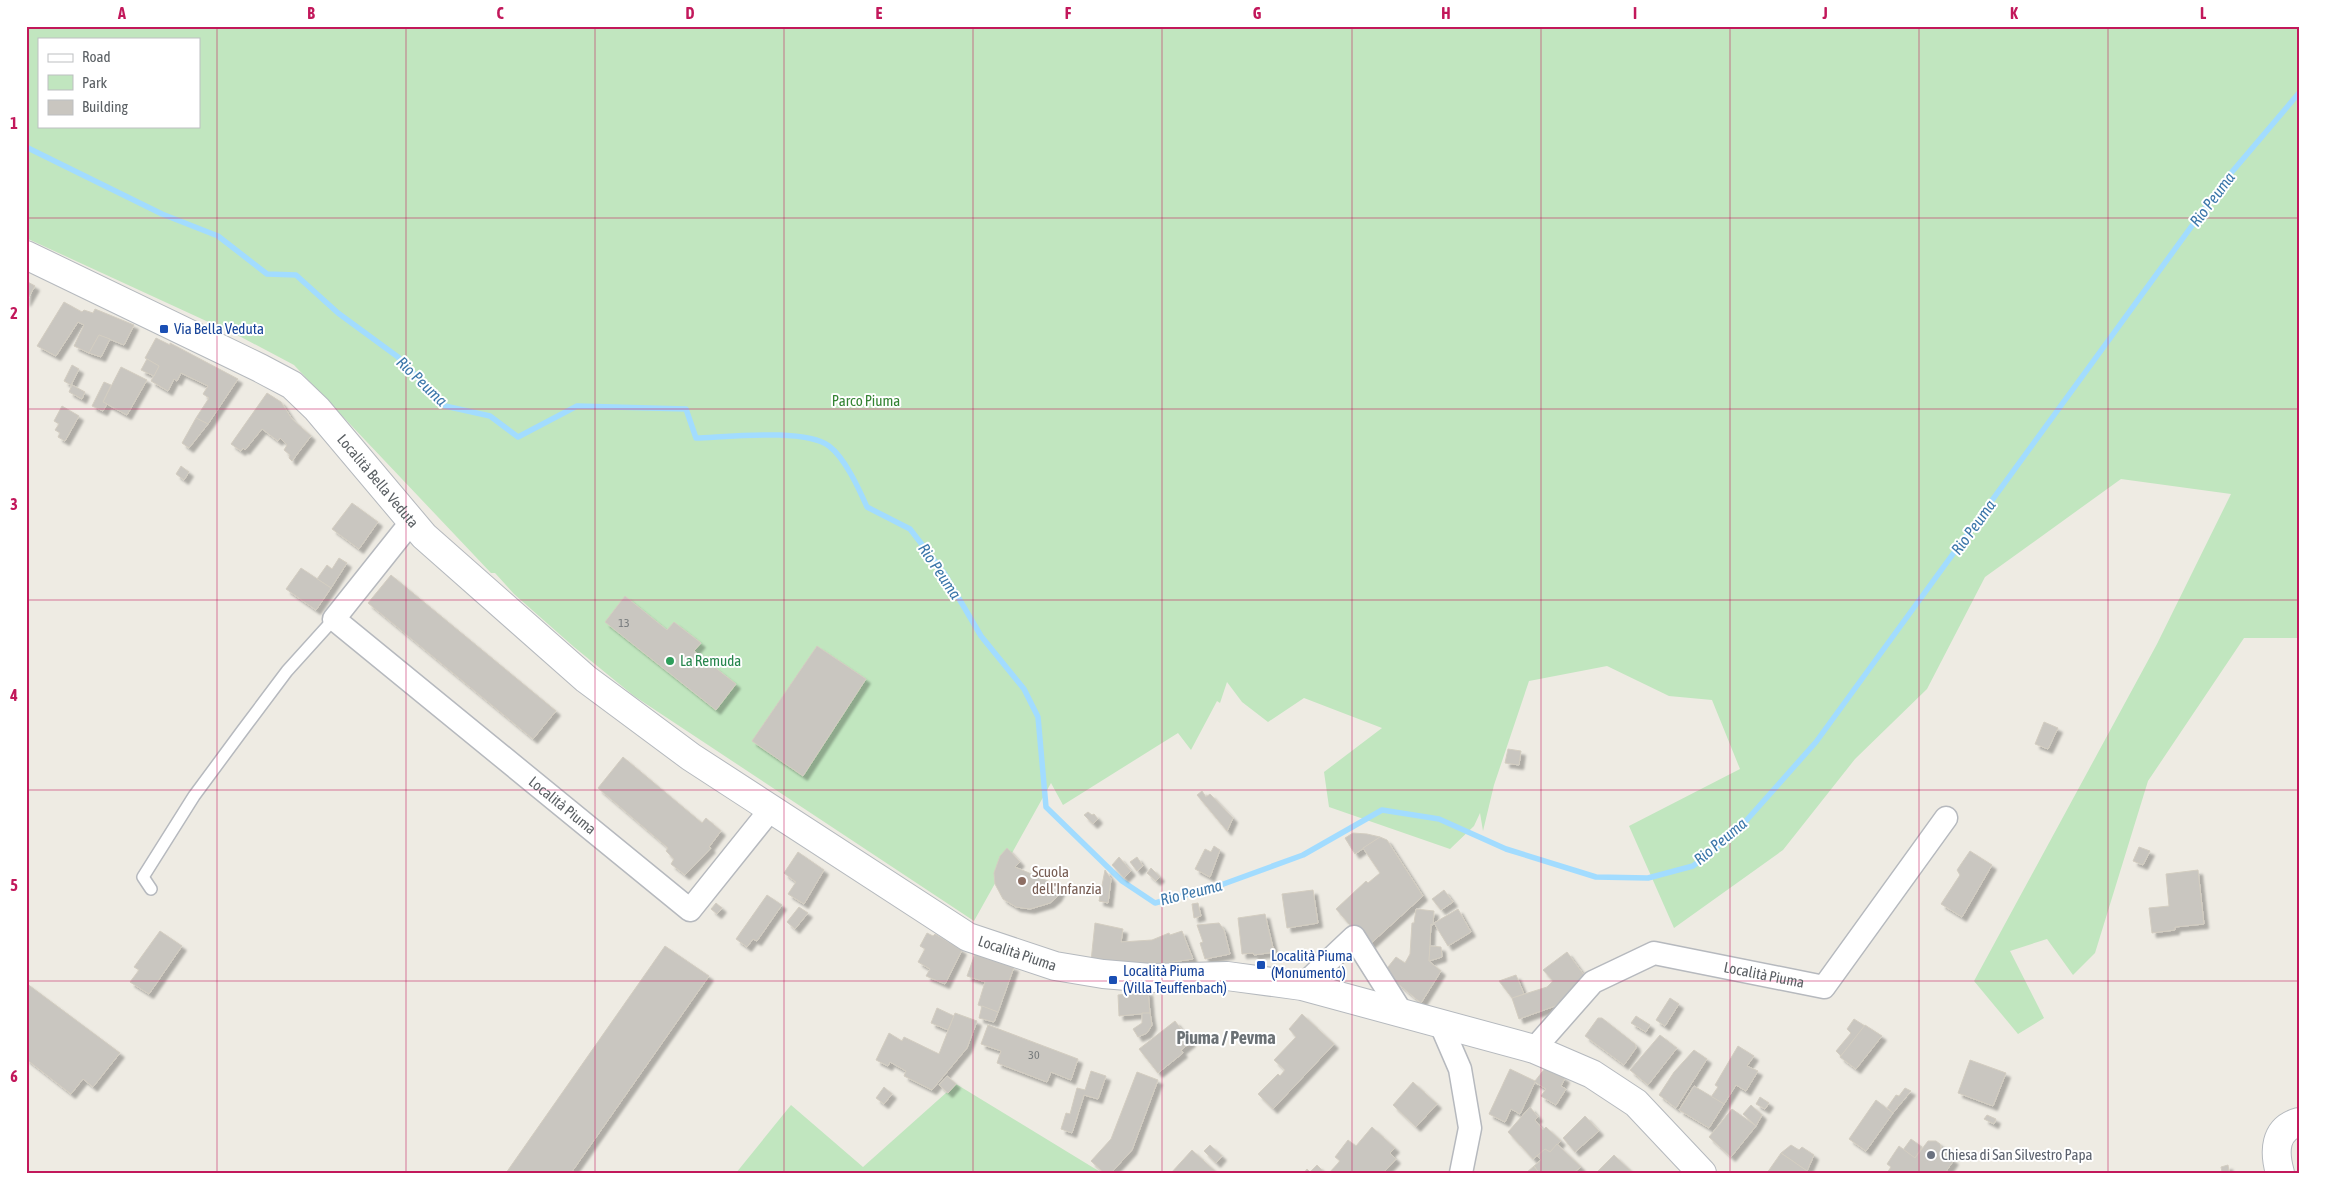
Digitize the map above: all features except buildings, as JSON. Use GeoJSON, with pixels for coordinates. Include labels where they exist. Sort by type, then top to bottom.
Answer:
{"type":"FeatureCollection","features":[{"type":"Feature","properties":{"kind":"street","name":"Località Bella Veduta"},"geometry":{"type":"LineString","coordinates":[[26,255],[243,359],[292,385],[317,409],[412,521],[334,620]]}},
{"type":"Feature","properties":{"kind":"street","name":"Località Piuma"},"geometry":{"type":"LineString","coordinates":[[412,521],[439,548],[586,679],[691,757],[968,937],[1055,966],[1103,974],[1151,978],[1227,976],[1302,986],[1534,1049],[1592,1074],[1636,1103],[1702,1173]]}},
{"type":"Feature","properties":{"kind":"street","name":"Località Piuma"},"geometry":{"type":"LineString","coordinates":[[334,620],[690,910],[770,809]]}},
{"type":"Feature","properties":{"kind":"street","name":"Località Piuma"},"geometry":{"type":"LineString","coordinates":[[1534,1049],[1593,982],[1654,953],[1824,987],[1946,818]]}},
{"type":"Feature","properties":{"kind":"street"},"geometry":{"type":"LineString","coordinates":[[1302,986],[1354,937],[1402,1013]]}},
{"type":"Feature","properties":{"kind":"street"},"geometry":{"type":"LineString","coordinates":[[1441,1025],[1460,1069],[1470,1128],[1461,1173]]}},
{"type":"Feature","properties":{"kind":"street"},"geometry":{"type":"LineString","coordinates":[[2280,1173],[2276,1156],[2279,1138],[2283,1131],[2299,1122]]}},
{"type":"Feature","properties":{"kind":"lane","name":"Località Bella Veduta"},"geometry":{"type":"LineString","coordinates":[[151,889],[143,877],[194,796],[287,671],[334,620]]}},
{"type":"Feature","properties":{"kind":"green space","name":"Parco Piuma"},"geometry":{"type":"Polygon","coordinates":[[[26,26],[2299,26],[2299,638],[2244,638],[2148,781],[2095,953],[2073,975],[2047,939],[2010,951],[2044,1018],[2018,1034],[1974,981],[2157,644],[2231,494],[2121,479],[1985,577],[1927,689],[1855,759],[1783,850],[1674,928],[1629,826],[1740,769],[1712,700],[1669,696],[1607,666],[1529,681],[1494,785],[1483,831],[1480,813],[1474,826],[1450,849],[1329,807],[1324,772],[1382,728],[1304,698],[1268,722],[1242,702],[1227,682],[1220,703],[1217,701],[1191,750],[1178,733],[1063,805],[1051,783],[974,921],[634,696],[574,647],[514,594],[495,573],[491,573],[294,365],[241,337],[26,238],[26,26]]]}},
{"type":"Feature","properties":{"kind":"green space"},"geometry":{"type":"Polygon","coordinates":[[[956,1084],[1102,1173],[736,1173],[791,1105],[863,1167],[956,1084]]]}},
{"type":"Feature","properties":{"kind":"waterway","name":"Rio Peuma"},"geometry":{"type":"LineString","coordinates":[[26,147],[162,214],[218,236],[267,274],[296,275],[338,313],[398,357],[445,406],[490,416],[518,437],[577,406],[686,409],[696,438],[785,435],[818,440],[829,446],[846,466],[867,507],[910,529],[944,573],[981,636],[1024,689],[1038,717],[1046,807],[1122,881],[1155,903],[1218,886],[1303,855],[1382,810],[1439,819],[1506,849],[1596,877],[1648,878],[1693,866],[1737,831],[1816,742],[2226,179],[2299,93]]}},
{"type":"Feature","properties":{"kind":"place","name":"Via Bella Veduta"},"geometry":{"type":"Point","coordinates":[164,329]}},
{"type":"Feature","properties":{"kind":"place","name":"La Remuda"},"geometry":{"type":"Point","coordinates":[670,661]}},
{"type":"Feature","properties":{"kind":"place","name":"Scuola dell'Infanzia"},"geometry":{"type":"Point","coordinates":[1022,881]}},
{"type":"Feature","properties":{"kind":"place","name":"Località Piuma (Monumento)"},"geometry":{"type":"Point","coordinates":[1261,965]}},
{"type":"Feature","properties":{"kind":"place","name":"Località Piuma (Villa Teuffenbach)"},"geometry":{"type":"Point","coordinates":[1113,980]}},
{"type":"Feature","properties":{"kind":"place","name":"Chiesa di San Silvestro Papa"},"geometry":{"type":"Point","coordinates":[1931,1155]}},
{"type":"Feature","properties":{"kind":"district","name":"Piuma / Pevma"},"geometry":{"type":"Point","coordinates":[1226,1038]}}]}
